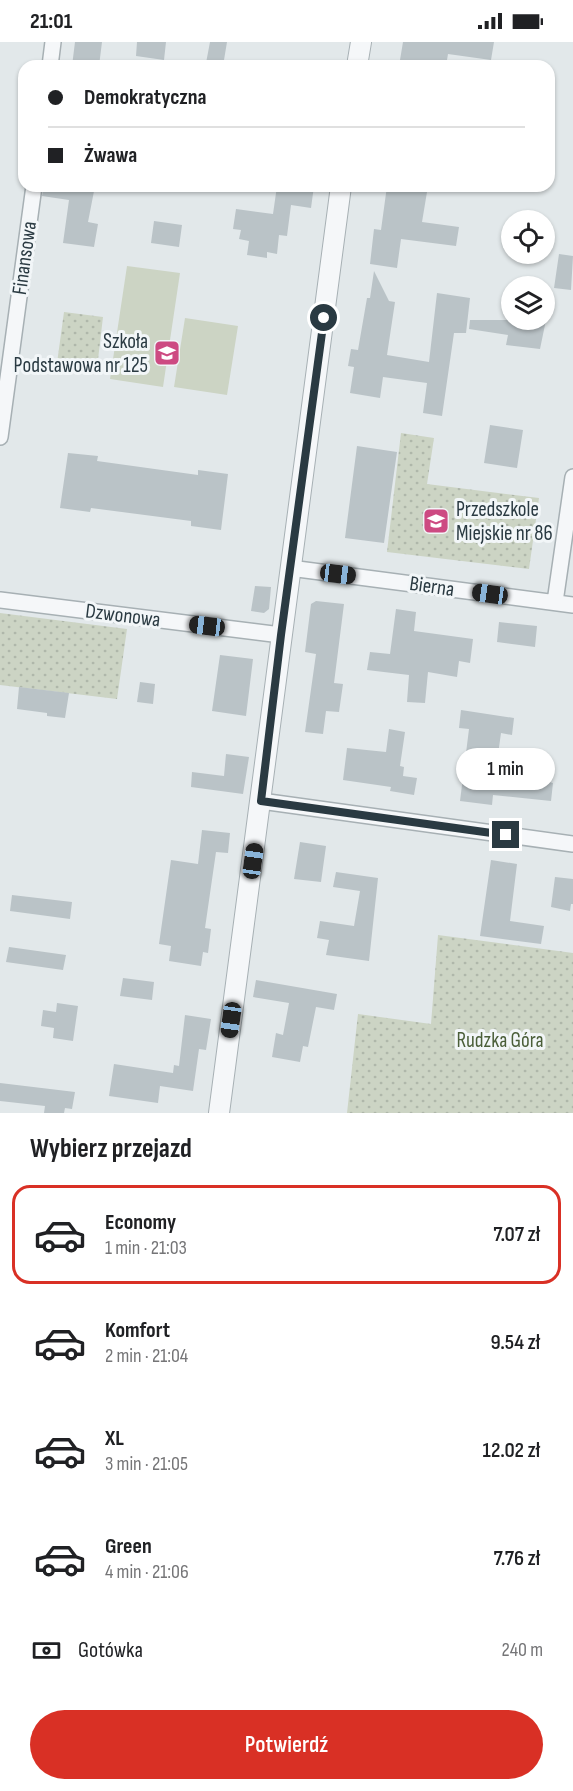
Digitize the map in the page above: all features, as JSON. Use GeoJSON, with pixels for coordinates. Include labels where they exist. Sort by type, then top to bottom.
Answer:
{"type":"FeatureCollection","features":[{"type":"Feature","properties":{"kind":"street"},"geometry":{"type":"LineString","coordinates":[[51,60],[54,42]]}},
{"type":"Feature","properties":{"kind":"street"},"geometry":{"type":"LineString","coordinates":[[358,60],[361,42]]}},
{"type":"Feature","properties":{"kind":"street","name":"Finansowa"},"geometry":{"type":"LineString","coordinates":[[0,437],[33,192]]}},
{"type":"Feature","properties":{"kind":"street"},"geometry":{"type":"LineString","coordinates":[[219,1113],[340,192]]}},
{"type":"Feature","properties":{"kind":"street"},"geometry":{"type":"LineString","coordinates":[[555,602],[573,477]]}},
{"type":"Feature","properties":{"kind":"street","name":"Bierna"},"geometry":{"type":"LineString","coordinates":[[290,568],[573,605]]}},
{"type":"Feature","properties":{"kind":"street","name":"Dzwonowa"},"geometry":{"type":"LineString","coordinates":[[0,600],[281,635]]}},
{"type":"Feature","properties":{"kind":"street"},"geometry":{"type":"LineString","coordinates":[[261,801],[573,844]]}},
{"type":"Feature","properties":{"kind":"green space"},"geometry":{"type":"Polygon","coordinates":[[[127,266],[180,273],[163,387],[110,379],[127,266]]]}},
{"type":"Feature","properties":{"kind":"green space"},"geometry":{"type":"Polygon","coordinates":[[[64,312],[103,317],[97,368],[57,363],[64,312]]]}},
{"type":"Feature","properties":{"kind":"green space"},"geometry":{"type":"Polygon","coordinates":[[[185,318],[238,326],[227,395],[174,387],[185,318]]]}},
{"type":"Feature","properties":{"kind":"green space"},"geometry":{"type":"Polygon","coordinates":[[[401,433],[434,438],[427,484],[539,498],[529,569],[387,552],[401,433]]]}},
{"type":"Feature","properties":{"kind":"green space"},"geometry":{"type":"Polygon","coordinates":[[[0,613],[127,629],[117,699],[0,685],[0,613]]]}},
{"type":"Feature","properties":{"kind":"green space","name":"Rudzka Góra"},"geometry":{"type":"Polygon","coordinates":[[[438,935],[573,953],[573,1113],[347,1113],[358,1014],[431,1024],[438,935]]]}},
{"type":"Feature","properties":{"kind":"building"},"geometry":{"type":"Polygon","coordinates":[[[75,42],[102,42],[100,60],[73,60],[75,42]]]}},
{"type":"Feature","properties":{"kind":"building"},"geometry":{"type":"Polygon","coordinates":[[[137,42],[166,42],[164,60],[136,56],[137,42]]]}},
{"type":"Feature","properties":{"kind":"building"},"geometry":{"type":"Polygon","coordinates":[[[210,42],[227,42],[224,60],[207,60],[210,42]]]}},
{"type":"Feature","properties":{"kind":"building"},"geometry":{"type":"Polygon","coordinates":[[[403,42],[494,42],[491,60],[448,54],[447,60],[400,60],[403,42]]]}},
{"type":"Feature","properties":{"kind":"building"},"geometry":{"type":"Polygon","coordinates":[[[43,192],[94,192],[88,222],[98,224],[94,247],[63,243],[69,200],[42,196],[43,192]]]}},
{"type":"Feature","properties":{"kind":"building"},"geometry":{"type":"Polygon","coordinates":[[[276,192],[313,192],[311,208],[291,205],[287,236],[279,235],[277,254],[267,252],[267,258],[247,255],[249,241],[239,239],[241,230],[233,229],[236,209],[273,214],[276,192]]]}},
{"type":"Feature","properties":{"kind":"building"},"geometry":{"type":"Polygon","coordinates":[[[386,192],[427,192],[422,222],[459,227],[456,246],[401,239],[397,268],[370,264],[374,229],[381,230],[386,192]]]}},
{"type":"Feature","properties":{"kind":"building"},"geometry":{"type":"Polygon","coordinates":[[[154,221],[182,225],[179,247],[151,243],[154,221]]]}},
{"type":"Feature","properties":{"kind":"building"},"geometry":{"type":"Polygon","coordinates":[[[559,254],[573,256],[571,290],[555,288],[559,254]]]}},
{"type":"Feature","properties":{"kind":"building"},"geometry":{"type":"Polygon","coordinates":[[[374,271],[389,301],[395,302],[387,355],[429,362],[437,293],[470,298],[466,333],[454,333],[442,416],[423,413],[427,383],[383,377],[380,398],[350,393],[354,367],[348,366],[351,349],[358,350],[374,271]]]}},
{"type":"Feature","properties":{"kind":"building"},"geometry":{"type":"Polygon","coordinates":[[[470,320],[501,320],[501,330],[544,330],[540,349],[506,345],[508,335],[469,329],[470,320]]]}},
{"type":"Feature","properties":{"kind":"building"},"geometry":{"type":"Polygon","coordinates":[[[490,425],[523,430],[517,468],[484,463],[490,425]]]}},
{"type":"Feature","properties":{"kind":"building"},"geometry":{"type":"Polygon","coordinates":[[[357,446],[397,452],[384,543],[345,538],[357,446]]]}},
{"type":"Feature","properties":{"kind":"building"},"geometry":{"type":"Polygon","coordinates":[[[68,453],[98,456],[97,461],[198,475],[198,470],[228,474],[221,530],[191,526],[191,521],[91,508],[90,512],[60,508],[68,453]]]}},
{"type":"Feature","properties":{"kind":"building"},"geometry":{"type":"Polygon","coordinates":[[[255,586],[271,587],[269,609],[264,613],[251,611],[255,586]]]}},
{"type":"Feature","properties":{"kind":"building"},"geometry":{"type":"Polygon","coordinates":[[[316,601],[344,604],[334,683],[343,684],[339,712],[326,711],[323,734],[305,732],[316,654],[305,652],[311,604],[316,601]]]}},
{"type":"Feature","properties":{"kind":"building"},"geometry":{"type":"Polygon","coordinates":[[[396,609],[416,612],[414,631],[473,639],[470,663],[459,661],[457,677],[428,672],[425,703],[407,702],[409,675],[367,670],[370,652],[390,654],[396,609]]]}},
{"type":"Feature","properties":{"kind":"building"},"geometry":{"type":"Polygon","coordinates":[[[499,622],[537,626],[535,647],[497,642],[499,622]]]}},
{"type":"Feature","properties":{"kind":"building"},"geometry":{"type":"Polygon","coordinates":[[[220,655],[253,659],[246,716],[212,711],[220,655]]]}},
{"type":"Feature","properties":{"kind":"building"},"geometry":{"type":"Polygon","coordinates":[[[140,682],[155,684],[153,704],[137,702],[140,682]]]}},
{"type":"Feature","properties":{"kind":"building"},"geometry":{"type":"Polygon","coordinates":[[[19,687],[69,693],[65,718],[17,709],[19,687]]]}},
{"type":"Feature","properties":{"kind":"building"},"geometry":{"type":"Polygon","coordinates":[[[461,710],[514,718],[512,735],[501,733],[496,769],[530,772],[531,766],[550,768],[549,782],[553,783],[551,801],[493,795],[492,805],[460,801],[469,729],[459,728],[461,710]]]}},
{"type":"Feature","properties":{"kind":"building"},"geometry":{"type":"Polygon","coordinates":[[[389,729],[405,732],[400,766],[404,767],[403,776],[417,778],[414,795],[390,791],[391,787],[343,780],[347,748],[386,752],[389,729]]]}},
{"type":"Feature","properties":{"kind":"building"},"geometry":{"type":"Polygon","coordinates":[[[226,754],[249,757],[243,794],[191,787],[192,772],[224,776],[226,754]]]}},
{"type":"Feature","properties":{"kind":"building"},"geometry":{"type":"Polygon","coordinates":[[[202,830],[230,833],[228,853],[216,852],[205,928],[211,929],[208,953],[203,952],[201,966],[169,961],[171,946],[159,944],[171,860],[198,864],[202,830]]]}},
{"type":"Feature","properties":{"kind":"building"},"geometry":{"type":"Polygon","coordinates":[[[300,842],[326,846],[321,882],[294,879],[300,842]]]}},
{"type":"Feature","properties":{"kind":"building"},"geometry":{"type":"Polygon","coordinates":[[[491,860],[517,864],[510,921],[544,926],[541,944],[480,936],[491,860]]]}},
{"type":"Feature","properties":{"kind":"building"},"geometry":{"type":"Polygon","coordinates":[[[336,872],[378,878],[369,961],[326,955],[329,940],[317,938],[320,921],[354,926],[360,891],[333,887],[336,872]]]}},
{"type":"Feature","properties":{"kind":"building"},"geometry":{"type":"Polygon","coordinates":[[[555,877],[573,879],[573,904],[571,904],[570,911],[551,907],[555,877]]]}},
{"type":"Feature","properties":{"kind":"building"},"geometry":{"type":"Polygon","coordinates":[[[12,895],[72,902],[70,919],[10,911],[12,895]]]}},
{"type":"Feature","properties":{"kind":"building"},"geometry":{"type":"Polygon","coordinates":[[[9,947],[66,955],[63,970],[6,962],[9,947]]]}},
{"type":"Feature","properties":{"kind":"building"},"geometry":{"type":"Polygon","coordinates":[[[123,978],[154,982],[152,1000],[120,996],[123,978]]]}},
{"type":"Feature","properties":{"kind":"building"},"geometry":{"type":"Polygon","coordinates":[[[256,980],[337,994],[334,1010],[316,1007],[308,1047],[303,1046],[300,1062],[272,1057],[276,1033],[283,1035],[289,1003],[253,997],[256,980]]]}},
{"type":"Feature","properties":{"kind":"building"},"geometry":{"type":"Polygon","coordinates":[[[57,1003],[78,1006],[73,1041],[53,1038],[54,1028],[41,1026],[43,1010],[56,1012],[57,1003]]]}},
{"type":"Feature","properties":{"kind":"building"},"geometry":{"type":"Polygon","coordinates":[[[185,1015],[211,1019],[206,1050],[199,1049],[193,1091],[160,1086],[158,1103],[109,1096],[114,1064],[173,1073],[174,1065],[179,1066],[185,1015]]]}},
{"type":"Feature","properties":{"kind":"building"},"geometry":{"type":"Polygon","coordinates":[[[0,1083],[75,1092],[72,1109],[65,1108],[64,1113],[44,1113],[45,1106],[0,1101],[0,1083]]]}},
{"type":"Feature","properties":{"kind":"place","name":"Szkoła Podstawowa nr 125"},"geometry":{"type":"Point","coordinates":[167,353]}},
{"type":"Feature","properties":{"kind":"place","name":"Przedszkole Miejskie nr 86"},"geometry":{"type":"Point","coordinates":[436,521]}},
{"type":"Feature","properties":{"kind":"route"},"geometry":{"type":"LineString","coordinates":[[324,318],[261,801],[506,835]]}}]}
